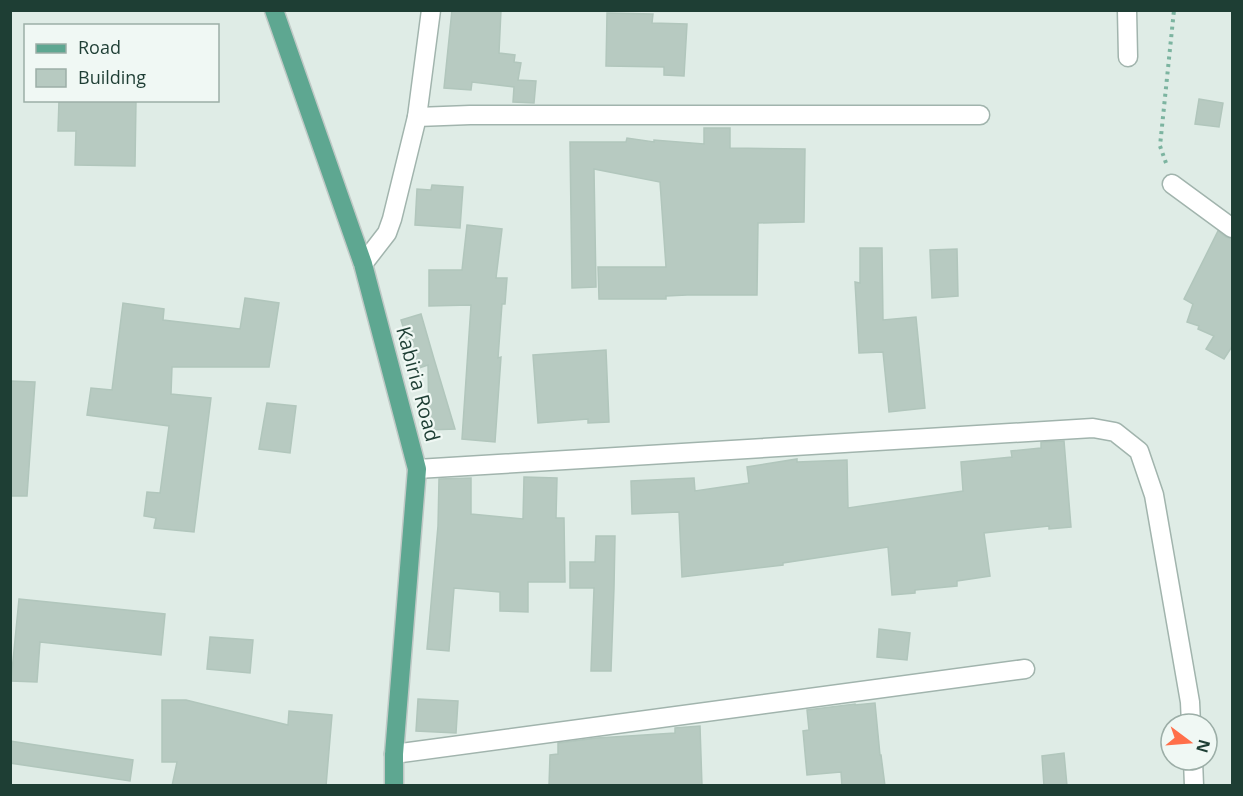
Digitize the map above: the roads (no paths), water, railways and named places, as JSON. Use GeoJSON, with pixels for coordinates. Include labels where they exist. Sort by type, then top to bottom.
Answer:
{"type":"FeatureCollection","features":[{"type":"Feature","properties":{"kind":"main road","name":"Kabiria Road"},"geometry":{"type":"LineString","coordinates":[[274,10],[363,264],[417,469],[394,754],[394,786]]}},
{"type":"Feature","properties":{"kind":"street"},"geometry":{"type":"LineString","coordinates":[[363,264],[387,233],[392,219],[417,117],[431,10]]}},
{"type":"Feature","properties":{"kind":"street"},"geometry":{"type":"LineString","coordinates":[[1127,10],[1128,57]]}},
{"type":"Feature","properties":{"kind":"street"},"geometry":{"type":"LineString","coordinates":[[417,117],[470,115],[980,115]]}},
{"type":"Feature","properties":{"kind":"street"},"geometry":{"type":"LineString","coordinates":[[1172,184],[1233,228]]}},
{"type":"Feature","properties":{"kind":"street"},"geometry":{"type":"LineString","coordinates":[[417,469],[1093,428],[1115,432],[1139,451],[1154,495],[1190,712]]}},
{"type":"Feature","properties":{"kind":"street"},"geometry":{"type":"LineString","coordinates":[[394,754],[1024,669]]}}]}
